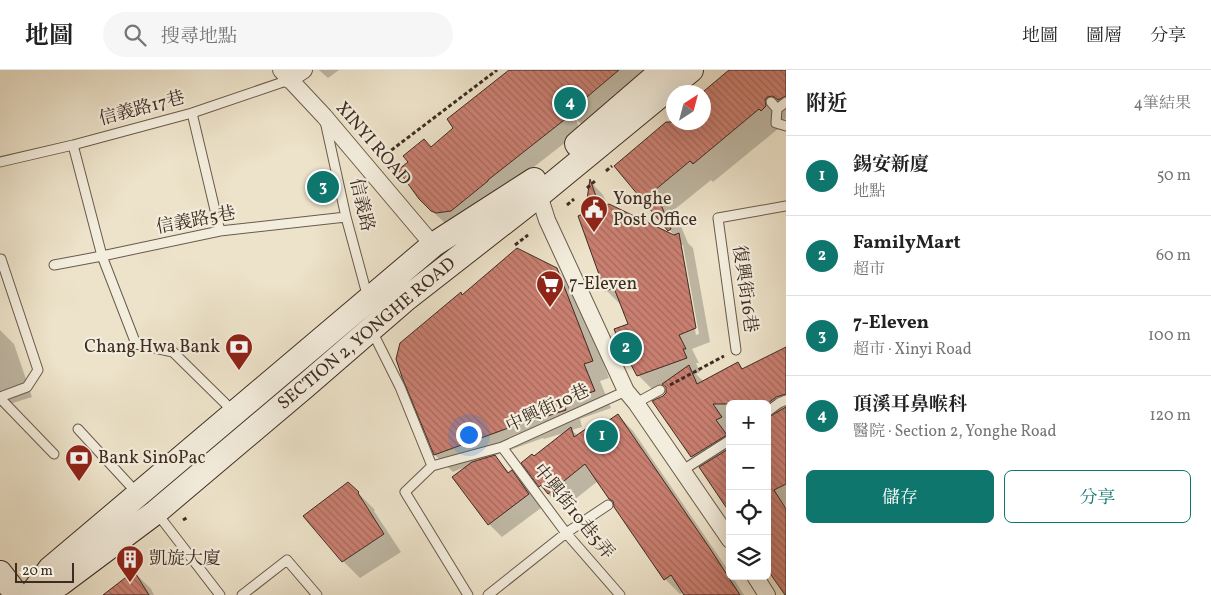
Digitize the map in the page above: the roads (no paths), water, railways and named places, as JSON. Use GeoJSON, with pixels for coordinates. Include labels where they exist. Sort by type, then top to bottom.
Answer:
{"type":"FeatureCollection","features":[{"type":"Feature","properties":{"kind":"main road","name":"SECTION 2, YONGHE ROAD"},"geometry":{"type":"LineString","coordinates":[[40,595],[61,583],[156,512],[304,388],[534,190],[663,70]]}},
{"type":"Feature","properties":{"kind":"main road","name":"SECTION 2, YONGHE ROAD"},"geometry":{"type":"LineString","coordinates":[[31,595],[50,569],[434,245],[534,190],[692,70]]}},
{"type":"Feature","properties":{"kind":"main road"},"geometry":{"type":"LineString","coordinates":[[0,573],[17,595]]}},
{"type":"Feature","properties":{"kind":"main road"},"geometry":{"type":"LineString","coordinates":[[0,584],[13,595]]}},
{"type":"Feature","properties":{"kind":"street"},"geometry":{"type":"LineString","coordinates":[[285,75],[304,70]]}},
{"type":"Feature","properties":{"kind":"street","name":"XINYI ROAD"},"geometry":{"type":"LineString","coordinates":[[285,75],[324,116],[434,245]]}},
{"type":"Feature","properties":{"kind":"street"},"geometry":{"type":"LineString","coordinates":[[534,190],[631,397],[727,535]]}},
{"type":"Feature","properties":{"kind":"street"},"geometry":{"type":"LineString","coordinates":[[757,580],[767,595]]}},
{"type":"Feature","properties":{"kind":"lane","name":"信義路17巷"},"geometry":{"type":"LineString","coordinates":[[0,162],[73,145],[192,113],[285,75]]}},
{"type":"Feature","properties":{"kind":"lane"},"geometry":{"type":"LineString","coordinates":[[786,102],[774,106],[776,123],[786,126]]}},
{"type":"Feature","properties":{"kind":"lane"},"geometry":{"type":"LineString","coordinates":[[192,113],[220,230]]}},
{"type":"Feature","properties":{"kind":"lane","name":"信義路"},"geometry":{"type":"LineString","coordinates":[[324,116],[346,217],[368,301]]}},
{"type":"Feature","properties":{"kind":"lane"},"geometry":{"type":"LineString","coordinates":[[73,145],[102,256],[136,344],[173,352],[236,413]]}},
{"type":"Feature","properties":{"kind":"lane","name":"復興街16巷"},"geometry":{"type":"LineString","coordinates":[[736,350],[718,218],[786,206]]}},
{"type":"Feature","properties":{"kind":"lane","name":"信義路5巷"},"geometry":{"type":"LineString","coordinates":[[54,265],[220,230],[346,217]]}},
{"type":"Feature","properties":{"kind":"lane"},"geometry":{"type":"LineString","coordinates":[[1,259],[38,370],[27,387],[0,398],[54,454]]}},
{"type":"Feature","properties":{"kind":"lane"},"geometry":{"type":"LineString","coordinates":[[371,329],[400,388],[432,466]]}},
{"type":"Feature","properties":{"kind":"lane"},"geometry":{"type":"LineString","coordinates":[[631,397],[660,390]]}},
{"type":"Feature","properties":{"kind":"lane","name":"中興街10巷"},"geometry":{"type":"LineString","coordinates":[[468,595],[405,492],[432,466],[502,447],[631,397]]}},
{"type":"Feature","properties":{"kind":"lane"},"geometry":{"type":"LineString","coordinates":[[771,409],[786,400]]}},
{"type":"Feature","properties":{"kind":"lane"},"geometry":{"type":"LineString","coordinates":[[78,430],[139,495]]}},
{"type":"Feature","properties":{"kind":"lane"},"geometry":{"type":"LineString","coordinates":[[683,470],[726,443]]}},
{"type":"Feature","properties":{"kind":"lane","name":"中興街10巷5弄"},"geometry":{"type":"LineString","coordinates":[[502,447],[566,533],[620,595]]}},
{"type":"Feature","properties":{"kind":"lane"},"geometry":{"type":"LineString","coordinates":[[488,595],[566,533],[608,505]]}},
{"type":"Feature","properties":{"kind":"lane"},"geometry":{"type":"LineString","coordinates":[[156,512],[220,595]]}},
{"type":"Feature","properties":{"kind":"lane"},"geometry":{"type":"LineString","coordinates":[[242,595],[287,560],[316,595]]}},
{"type":"Feature","properties":{"kind":"place","name":"頂溪耳鼻喉科"},"geometry":{"type":"Point","coordinates":[570,103]}},
{"type":"Feature","properties":{"kind":"place","name":"7-Εleven"},"geometry":{"type":"Point","coordinates":[323,187]}},
{"type":"Feature","properties":{"kind":"place","name":"Yonghe Post Office"},"geometry":{"type":"Point","coordinates":[594,233]}},
{"type":"Feature","properties":{"kind":"place","name":"7-Eleven"},"geometry":{"type":"Point","coordinates":[550,308]}},
{"type":"Feature","properties":{"kind":"place","name":"FamilyMart"},"geometry":{"type":"Point","coordinates":[626,348]}},
{"type":"Feature","properties":{"kind":"place","name":"Chang Hwa Bank"},"geometry":{"type":"Point","coordinates":[239,371]}},
{"type":"Feature","properties":{"kind":"place","name":"錫安新廈"},"geometry":{"type":"Point","coordinates":[602,436]}},
{"type":"Feature","properties":{"kind":"place","name":"Bank SinoPac"},"geometry":{"type":"Point","coordinates":[79,482]}},
{"type":"Feature","properties":{"kind":"place","name":"凱旋大廈"},"geometry":{"type":"Point","coordinates":[130,583]}}]}
